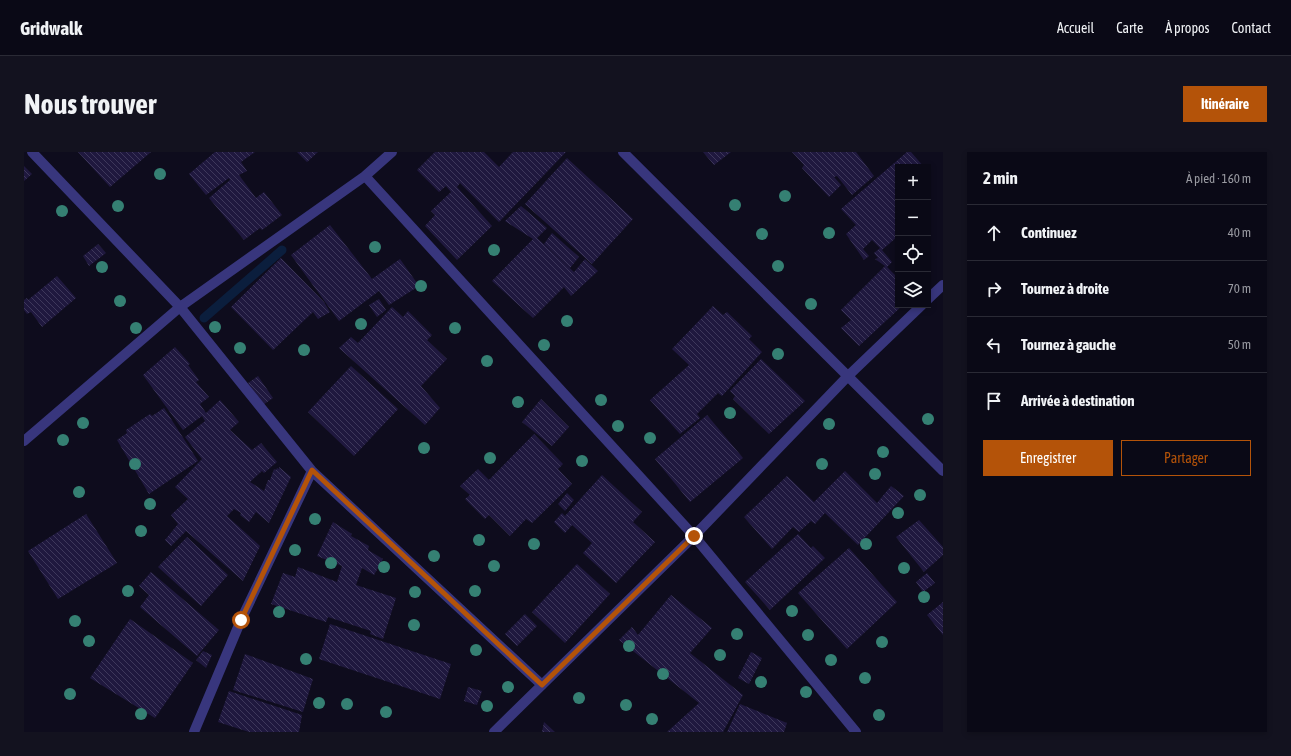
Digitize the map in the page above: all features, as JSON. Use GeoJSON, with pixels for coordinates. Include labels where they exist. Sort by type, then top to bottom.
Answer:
{"type":"FeatureCollection","features":[{"type":"Feature","properties":{"kind":"street"},"geometry":{"type":"LineString","coordinates":[[32,152],[180,307],[312,470],[542,685]]}},
{"type":"Feature","properties":{"kind":"street"},"geometry":{"type":"LineString","coordinates":[[24,441],[180,307],[365,176],[392,152]]}},
{"type":"Feature","properties":{"kind":"street"},"geometry":{"type":"LineString","coordinates":[[623,152],[943,471]]}},
{"type":"Feature","properties":{"kind":"street"},"geometry":{"type":"LineString","coordinates":[[365,176],[694,536],[856,732]]}},
{"type":"Feature","properties":{"kind":"street"},"geometry":{"type":"LineString","coordinates":[[931,296],[943,285]]}},
{"type":"Feature","properties":{"kind":"street"},"geometry":{"type":"LineString","coordinates":[[494,732],[694,536],[848,376],[919,308]]}},
{"type":"Feature","properties":{"kind":"street"},"geometry":{"type":"LineString","coordinates":[[194,732],[241,620],[312,470]]}},
{"type":"Feature","properties":{"kind":"building"},"geometry":{"type":"Polygon","coordinates":[[[78,152],[151,152],[110,187],[78,152]]]}},
{"type":"Feature","properties":{"kind":"building"},"geometry":{"type":"Polygon","coordinates":[[[215,152],[255,152],[241,162],[247,171],[239,175],[256,198],[264,192],[282,215],[262,230],[260,228],[244,240],[209,198],[230,180],[229,178],[206,195],[189,174],[215,152]]]}},
{"type":"Feature","properties":{"kind":"building"},"geometry":{"type":"Polygon","coordinates":[[[297,152],[318,152],[307,162],[297,152]]]}},
{"type":"Feature","properties":{"kind":"building"},"geometry":{"type":"Polygon","coordinates":[[[435,152],[484,152],[499,167],[513,152],[566,152],[499,222],[460,183],[457,187],[492,226],[457,260],[425,226],[435,215],[431,211],[451,192],[446,186],[439,192],[417,170],[435,152]]]}},
{"type":"Feature","properties":{"kind":"building"},"geometry":{"type":"Polygon","coordinates":[[[703,152],[731,152],[714,165],[703,152]]]}},
{"type":"Feature","properties":{"kind":"building"},"geometry":{"type":"Polygon","coordinates":[[[792,152],[856,152],[874,176],[852,195],[837,176],[834,177],[841,185],[829,197],[802,168],[804,165],[792,152]]]}},
{"type":"Feature","properties":{"kind":"building"},"geometry":{"type":"Polygon","coordinates":[[[907,152],[911,152],[921,164],[895,164],[895,239],[882,250],[892,262],[887,267],[895,275],[895,308],[900,308],[859,346],[841,328],[851,320],[841,310],[885,266],[875,259],[878,258],[874,253],[880,248],[872,240],[863,249],[869,256],[864,260],[846,234],[856,225],[841,209],[907,152]]]}},
{"type":"Feature","properties":{"kind":"building"},"geometry":{"type":"Polygon","coordinates":[[[567,158],[633,219],[592,264],[525,204],[567,158]]]}},
{"type":"Feature","properties":{"kind":"building"},"geometry":{"type":"Polygon","coordinates":[[[24,166],[32,174],[24,181],[24,166]]]}},
{"type":"Feature","properties":{"kind":"building"},"geometry":{"type":"Polygon","coordinates":[[[521,206],[547,228],[537,238],[574,272],[585,259],[598,271],[571,296],[564,287],[533,318],[492,281],[533,239],[505,221],[521,206]]]}},
{"type":"Feature","properties":{"kind":"building"},"geometry":{"type":"Polygon","coordinates":[[[330,225],[372,279],[400,259],[419,286],[389,305],[379,291],[339,321],[291,255],[330,225]]]}},
{"type":"Feature","properties":{"kind":"building"},"geometry":{"type":"Polygon","coordinates":[[[552,233],[579,257],[570,268],[544,244],[552,233]]]}},
{"type":"Feature","properties":{"kind":"building"},"geometry":{"type":"Polygon","coordinates":[[[98,244],[106,253],[89,266],[83,256],[98,244]]]}},
{"type":"Feature","properties":{"kind":"building"},"geometry":{"type":"Polygon","coordinates":[[[281,258],[324,302],[330,312],[318,319],[313,312],[273,350],[231,307],[281,258]]]}},
{"type":"Feature","properties":{"kind":"building"},"geometry":{"type":"Polygon","coordinates":[[[57,276],[76,298],[42,327],[31,312],[27,314],[24,310],[24,300],[27,298],[28,300],[57,276]]]}},
{"type":"Feature","properties":{"kind":"building"},"geometry":{"type":"Polygon","coordinates":[[[379,299],[386,310],[377,317],[369,305],[379,299]]]}},
{"type":"Feature","properties":{"kind":"building"},"geometry":{"type":"Polygon","coordinates":[[[713,306],[723,315],[727,312],[752,336],[749,339],[762,352],[722,396],[718,393],[697,414],[700,418],[680,434],[650,400],[689,365],[672,349],[713,306]]]}},
{"type":"Feature","properties":{"kind":"building"},"geometry":{"type":"Polygon","coordinates":[[[392,307],[403,317],[408,311],[432,335],[427,340],[447,359],[421,386],[440,408],[425,425],[339,348],[351,337],[358,343],[392,307]]]}},
{"type":"Feature","properties":{"kind":"building"},"geometry":{"type":"Polygon","coordinates":[[[175,347],[190,364],[188,365],[199,380],[196,382],[209,397],[200,404],[206,413],[220,400],[239,422],[230,430],[252,450],[261,443],[277,462],[264,473],[262,471],[250,482],[264,491],[274,469],[279,469],[279,467],[291,477],[269,523],[256,512],[249,522],[240,515],[241,513],[234,509],[227,516],[260,546],[243,581],[186,531],[171,546],[165,540],[178,524],[171,515],[188,499],[175,487],[202,459],[185,437],[205,421],[202,416],[183,430],[143,375],[175,347]]]}},
{"type":"Feature","properties":{"kind":"building"},"geometry":{"type":"Polygon","coordinates":[[[761,359],[805,401],[769,434],[733,399],[735,396],[730,391],[761,359]]]}},
{"type":"Feature","properties":{"kind":"building"},"geometry":{"type":"Polygon","coordinates":[[[351,366],[398,409],[354,456],[308,412],[351,366]]]}},
{"type":"Feature","properties":{"kind":"building"},"geometry":{"type":"Polygon","coordinates":[[[258,376],[273,398],[263,405],[248,383],[258,376]]]}},
{"type":"Feature","properties":{"kind":"building"},"geometry":{"type":"Polygon","coordinates":[[[541,399],[569,427],[552,446],[522,422],[541,399]]]}},
{"type":"Feature","properties":{"kind":"building"},"geometry":{"type":"Polygon","coordinates":[[[164,408],[198,461],[149,494],[117,440],[127,433],[126,430],[150,414],[152,416],[164,408]]]}},
{"type":"Feature","properties":{"kind":"building"},"geometry":{"type":"Polygon","coordinates":[[[707,415],[743,458],[690,502],[655,459],[707,415]]]}},
{"type":"Feature","properties":{"kind":"building"},"geometry":{"type":"Polygon","coordinates":[[[534,434],[563,464],[558,469],[572,484],[532,523],[526,519],[510,536],[489,515],[485,519],[465,499],[470,495],[460,486],[478,469],[489,480],[534,434]]]}},
{"type":"Feature","properties":{"kind":"building"},"geometry":{"type":"Polygon","coordinates":[[[845,471],[877,503],[891,486],[904,496],[858,545],[825,513],[815,524],[811,521],[799,532],[793,527],[772,549],[744,517],[787,476],[814,502],[845,471]]]}},
{"type":"Feature","properties":{"kind":"building"},"geometry":{"type":"Polygon","coordinates":[[[602,475],[642,512],[633,522],[655,542],[616,583],[583,553],[592,543],[572,525],[565,533],[554,522],[562,513],[565,516],[602,475]]]}},
{"type":"Feature","properties":{"kind":"building"},"geometry":{"type":"Polygon","coordinates":[[[567,493],[574,500],[565,511],[558,504],[567,493]]]}},
{"type":"Feature","properties":{"kind":"building"},"geometry":{"type":"Polygon","coordinates":[[[86,514],[117,563],[58,599],[28,551],[86,514]]]}},
{"type":"Feature","properties":{"kind":"building"},"geometry":{"type":"Polygon","coordinates":[[[919,520],[943,547],[943,555],[924,572],[896,537],[919,520]]]}},
{"type":"Feature","properties":{"kind":"building"},"geometry":{"type":"Polygon","coordinates":[[[333,522],[352,534],[351,536],[369,546],[368,550],[383,559],[374,575],[362,568],[356,585],[396,598],[383,639],[370,634],[371,631],[328,617],[326,622],[271,604],[283,573],[295,577],[298,567],[337,582],[342,566],[317,556],[333,522]]]}},
{"type":"Feature","properties":{"kind":"building"},"geometry":{"type":"Polygon","coordinates":[[[798,534],[811,548],[813,546],[825,558],[770,610],[745,582],[798,534]]]}},
{"type":"Feature","properties":{"kind":"building"},"geometry":{"type":"Polygon","coordinates":[[[187,537],[228,575],[201,606],[158,567],[187,537]]]}},
{"type":"Feature","properties":{"kind":"building"},"geometry":{"type":"Polygon","coordinates":[[[849,548],[897,602],[847,649],[798,593],[849,548]]]}},
{"type":"Feature","properties":{"kind":"building"},"geometry":{"type":"Polygon","coordinates":[[[577,564],[610,594],[565,643],[532,612],[577,564]]]}},
{"type":"Feature","properties":{"kind":"building"},"geometry":{"type":"Polygon","coordinates":[[[151,572],[219,630],[197,656],[140,607],[149,595],[139,586],[151,572]]]}},
{"type":"Feature","properties":{"kind":"building"},"geometry":{"type":"Polygon","coordinates":[[[927,573],[935,583],[923,592],[916,582],[927,573]]]}},
{"type":"Feature","properties":{"kind":"building"},"geometry":{"type":"Polygon","coordinates":[[[671,595],[712,628],[690,653],[743,695],[723,732],[667,732],[699,703],[619,640],[632,627],[638,635],[671,595]]]}},
{"type":"Feature","properties":{"kind":"building"},"geometry":{"type":"Polygon","coordinates":[[[943,602],[943,635],[927,615],[943,602]]]}},
{"type":"Feature","properties":{"kind":"building"},"geometry":{"type":"Polygon","coordinates":[[[525,614],[537,626],[517,646],[505,634],[525,614]]]}},
{"type":"Feature","properties":{"kind":"building"},"geometry":{"type":"Polygon","coordinates":[[[130,619],[193,663],[155,718],[90,678],[130,619]]]}},
{"type":"Feature","properties":{"kind":"building"},"geometry":{"type":"Polygon","coordinates":[[[330,624],[451,664],[440,699],[319,659],[330,624]]]}},
{"type":"Feature","properties":{"kind":"building"},"geometry":{"type":"Polygon","coordinates":[[[203,651],[212,655],[206,668],[196,660],[203,651]]]}},
{"type":"Feature","properties":{"kind":"building"},"geometry":{"type":"Polygon","coordinates":[[[751,652],[762,658],[749,684],[738,678],[751,652]]]}},
{"type":"Feature","properties":{"kind":"building"},"geometry":{"type":"Polygon","coordinates":[[[245,654],[313,679],[303,712],[233,690],[245,654]]]}},
{"type":"Feature","properties":{"kind":"building"},"geometry":{"type":"Polygon","coordinates":[[[468,687],[482,691],[477,705],[464,701],[468,687]]]}},
{"type":"Feature","properties":{"kind":"building"},"geometry":{"type":"Polygon","coordinates":[[[229,691],[302,715],[299,732],[249,732],[218,722],[229,691]]]}},
{"type":"Feature","properties":{"kind":"building"},"geometry":{"type":"Polygon","coordinates":[[[740,704],[787,723],[784,732],[727,732],[740,704]]]}},
{"type":"Feature","properties":{"kind":"building"},"geometry":{"type":"Polygon","coordinates":[[[544,722],[555,732],[542,732],[544,722]]]}},
{"type":"Feature","properties":{"kind":"waterway"},"geometry":{"type":"LineString","coordinates":[[204,318],[282,250]]}},
{"type":"Feature","properties":{"kind":"route"},"geometry":{"type":"LineString","coordinates":[[241,620],[312,470],[542,685],[694,536]]}}]}
